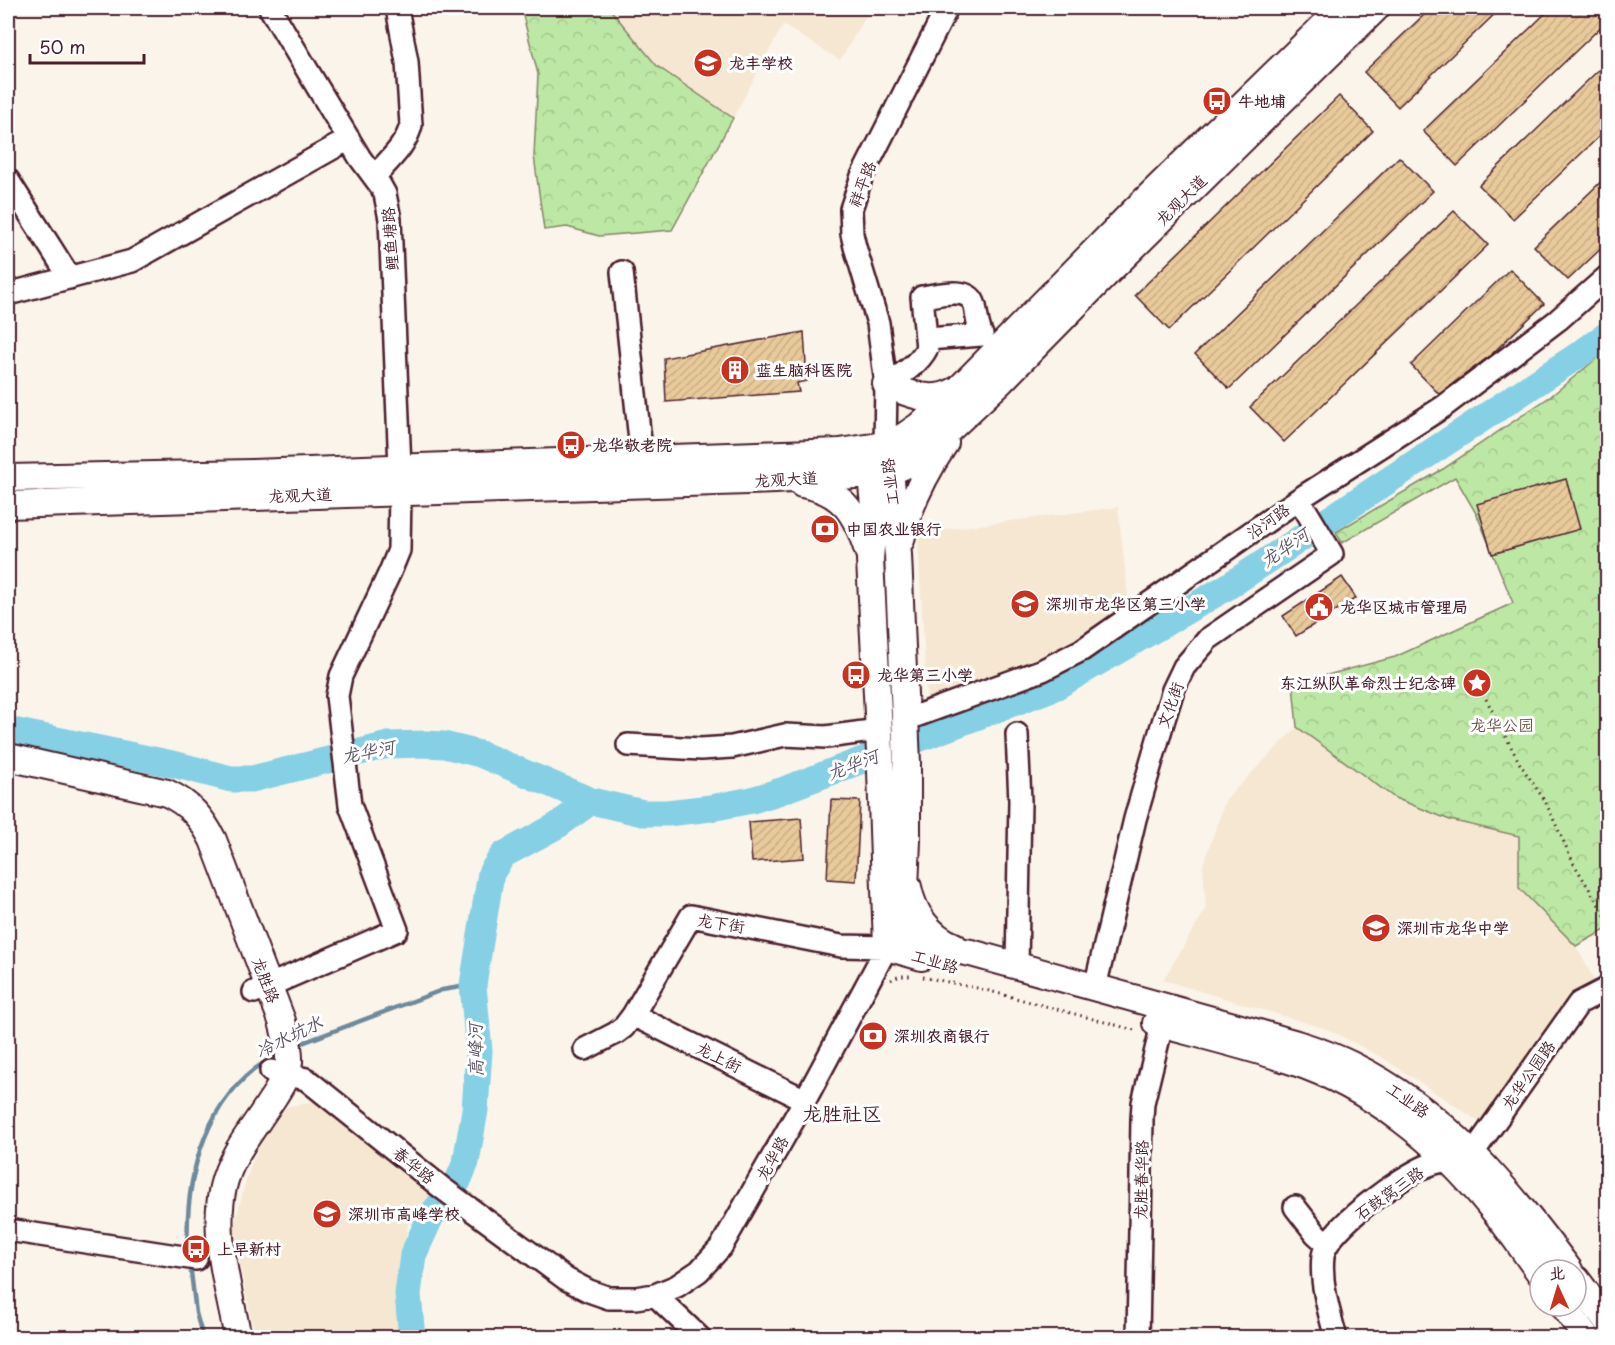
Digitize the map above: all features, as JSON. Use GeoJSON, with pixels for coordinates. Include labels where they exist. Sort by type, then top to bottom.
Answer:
{"type":"FeatureCollection","features":[{"type":"Feature","properties":{"kind":"main road","name":"龙观大道"},"geometry":{"type":"LineString","coordinates":[[8,505],[400,480],[642,459],[840,452],[885,445],[919,426],[958,390],[989,343],[1134,211],[1342,8]]}},
{"type":"Feature","properties":{"kind":"main road","name":"龙观大道"},"geometry":{"type":"LineString","coordinates":[[8,478],[775,480],[881,472],[901,467],[923,454],[1002,381],[1111,268],[1377,8]]}},
{"type":"Feature","properties":{"kind":"main road"},"geometry":{"type":"LineString","coordinates":[[886,384],[926,398],[946,396],[958,390]]}},
{"type":"Feature","properties":{"kind":"main road"},"geometry":{"type":"LineString","coordinates":[[898,555],[904,526],[913,504],[933,462],[957,424]]}},
{"type":"Feature","properties":{"kind":"main road","name":"工业路"},"geometry":{"type":"LineString","coordinates":[[885,445],[874,506],[870,560],[881,771],[895,943]]}},
{"type":"Feature","properties":{"kind":"main road","name":"工业路"},"geometry":{"type":"LineString","coordinates":[[881,472],[898,555],[907,763],[906,872],[902,913],[895,943]]}},
{"type":"Feature","properties":{"kind":"main road"},"geometry":{"type":"LineString","coordinates":[[775,480],[820,488],[840,499],[848,506],[857,522],[870,560]]}},
{"type":"Feature","properties":{"kind":"main road","name":"龙胜路"},"geometry":{"type":"LineString","coordinates":[[8,757],[154,789],[178,798],[198,815],[213,840],[261,988],[279,1058]]}},
{"type":"Feature","properties":{"kind":"main road","name":"龙胜路"},"geometry":{"type":"LineString","coordinates":[[8,773],[150,805],[176,815],[185,824],[200,849],[261,988]]}},
{"type":"Feature","properties":{"kind":"main road"},"geometry":{"type":"LineString","coordinates":[[906,872],[913,904],[926,926],[948,944],[970,953]]}},
{"type":"Feature","properties":{"kind":"main road","name":"工业路"},"geometry":{"type":"LineString","coordinates":[[895,943],[927,945],[970,953],[1255,1032],[1350,1064],[1387,1085],[1424,1111],[1473,1153],[1510,1192],[1560,1258]]}},
{"type":"Feature","properties":{"kind":"main road","name":"工业路"},"geometry":{"type":"LineString","coordinates":[[895,943],[1155,1029],[1293,1061],[1324,1074],[1382,1106],[1412,1128],[1448,1160],[1492,1208],[1529,1258]]}},
{"type":"Feature","properties":{"kind":"main road"},"geometry":{"type":"LineString","coordinates":[[224,1338],[208,1249],[206,1205],[208,1185],[212,1169],[229,1133],[279,1058]]}},
{"type":"Feature","properties":{"kind":"main road"},"geometry":{"type":"LineString","coordinates":[[238,1338],[222,1247],[220,1206],[228,1169],[282,1084],[279,1058]]}},
{"type":"Feature","properties":{"kind":"main road"},"geometry":{"type":"LineString","coordinates":[[1588,1295],[1608,1322]]}},
{"type":"Feature","properties":{"kind":"main road"},"geometry":{"type":"LineString","coordinates":[[1573,1318],[1587,1338]]}},
{"type":"Feature","properties":{"kind":"street","name":"鲤鱼塘路"},"geometry":{"type":"LineString","coordinates":[[261,988],[397,930],[352,813],[340,736],[338,686],[399,550],[400,480],[390,219],[385,194],[270,8]]}},
{"type":"Feature","properties":{"kind":"street"},"geometry":{"type":"LineString","coordinates":[[375,177],[401,147],[411,125],[407,62],[397,8]]}},
{"type":"Feature","properties":{"kind":"street","name":"祥平路"},"geometry":{"type":"LineString","coordinates":[[885,445],[886,384],[878,323],[855,248],[851,209],[862,176],[947,8]]}},
{"type":"Feature","properties":{"kind":"street"},"geometry":{"type":"LineString","coordinates":[[8,294],[112,268],[151,252],[349,139]]}},
{"type":"Feature","properties":{"kind":"street"},"geometry":{"type":"LineString","coordinates":[[8,180],[70,278]]}},
{"type":"Feature","properties":{"kind":"street"},"geometry":{"type":"LineString","coordinates":[[622,272],[642,459]]}},
{"type":"Feature","properties":{"kind":"street","name":"沿河路"},"geometry":{"type":"LineString","coordinates":[[905,723],[1042,670],[1082,650],[1101,629],[1303,505],[1443,407],[1558,320],[1606,278]]}},
{"type":"Feature","properties":{"kind":"street"},"geometry":{"type":"LineString","coordinates":[[886,384],[905,372],[924,354],[927,348],[922,297],[965,294],[974,302],[977,321],[989,343]]}},
{"type":"Feature","properties":{"kind":"street"},"geometry":{"type":"LineString","coordinates":[[927,339],[989,343]]}},
{"type":"Feature","properties":{"kind":"street","name":"文化街"},"geometry":{"type":"LineString","coordinates":[[1095,987],[1142,797],[1173,690],[1184,667],[1208,639],[1332,554],[1303,505]]}},
{"type":"Feature","properties":{"kind":"street"},"geometry":{"type":"LineString","coordinates":[[628,745],[712,748],[732,747],[784,735],[836,736],[879,733]]}},
{"type":"Feature","properties":{"kind":"street"},"geometry":{"type":"LineString","coordinates":[[1017,734],[1020,801],[1017,966]]}},
{"type":"Feature","properties":{"kind":"street","name":"龙下街"},"geometry":{"type":"LineString","coordinates":[[585,1049],[624,1027],[691,916],[841,946],[895,943]]}},
{"type":"Feature","properties":{"kind":"street","name":"龙华路"},"geometry":{"type":"LineString","coordinates":[[655,1295],[677,1286],[699,1271],[721,1248],[895,943]]}},
{"type":"Feature","properties":{"kind":"street","name":"龙华公园路"},"geometry":{"type":"LineString","coordinates":[[1473,1153],[1579,1003],[1608,988]]}},
{"type":"Feature","properties":{"kind":"street","name":"龙上街"},"geometry":{"type":"LineString","coordinates":[[633,1015],[805,1100]]}},
{"type":"Feature","properties":{"kind":"street","name":"龙胜春华路"},"geometry":{"type":"LineString","coordinates":[[1138,1338],[1143,1103],[1155,1029]]}},
{"type":"Feature","properties":{"kind":"street","name":"春华路"},"geometry":{"type":"LineString","coordinates":[[279,1058],[442,1188],[566,1279],[609,1298],[655,1295]]}},
{"type":"Feature","properties":{"kind":"street"},"geometry":{"type":"LineString","coordinates":[[1448,1160],[1473,1153]]}},
{"type":"Feature","properties":{"kind":"street","name":"石鼓窝三路"},"geometry":{"type":"LineString","coordinates":[[1327,1244],[1357,1213],[1378,1196],[1426,1167],[1448,1160]]}},
{"type":"Feature","properties":{"kind":"street"},"geometry":{"type":"LineString","coordinates":[[1295,1207],[1327,1244],[1323,1256],[1323,1281],[1336,1338]]}},
{"type":"Feature","properties":{"kind":"street"},"geometry":{"type":"LineString","coordinates":[[8,1230],[190,1258]]}},
{"type":"Feature","properties":{"kind":"street"},"geometry":{"type":"LineString","coordinates":[[655,1295],[700,1338]]}},
{"type":"Feature","properties":{"kind":"path"},"geometry":{"type":"LineString","coordinates":[[1486,699],[1520,764],[1545,801],[1574,864],[1608,920]]}},
{"type":"Feature","properties":{"kind":"path"},"geometry":{"type":"LineString","coordinates":[[889,980],[909,976],[982,989],[1155,1029]]}},
{"type":"Feature","properties":{"kind":"shaded area","name":"龙丰学校"},"geometry":{"type":"Polygon","coordinates":[[[609,8],[871,8],[840,60],[783,25],[733,118],[657,66],[609,8]]]}},
{"type":"Feature","properties":{"kind":"shaded area","name":"深圳市龙华区第三小学"},"geometry":{"type":"Polygon","coordinates":[[[1118,507],[1129,605],[1050,656],[927,702],[918,541],[923,535],[933,531],[1118,507]]]}},
{"type":"Feature","properties":{"kind":"shaded area","name":"深圳市龙华中学"},"geometry":{"type":"Polygon","coordinates":[[[1297,727],[1395,798],[1450,820],[1519,836],[1519,888],[1576,946],[1595,981],[1575,993],[1481,1123],[1383,1058],[1327,1029],[1163,980],[1206,909],[1203,865],[1226,799],[1297,727]]]}},
{"type":"Feature","properties":{"kind":"shaded area","name":"深圳市高峰学校"},"geometry":{"type":"Polygon","coordinates":[[[318,1100],[431,1195],[408,1224],[401,1268],[399,1313],[402,1337],[255,1337],[234,1227],[246,1180],[263,1140],[286,1107],[318,1100]]]}},
{"type":"Feature","properties":{"kind":"green space"},"geometry":{"type":"Polygon","coordinates":[[[521,8],[609,8],[657,66],[733,118],[672,230],[599,236],[567,227],[544,230],[534,156],[538,74],[521,8]]]}},
{"type":"Feature","properties":{"kind":"green space","name":"龙华公园"},"geometry":{"type":"Polygon","coordinates":[[[1607,350],[1607,929],[1576,946],[1519,888],[1519,836],[1450,820],[1395,798],[1297,727],[1293,684],[1395,657],[1513,603],[1477,515],[1455,477],[1342,543],[1336,532],[1443,469],[1551,396],[1607,350]]]}},
{"type":"Feature","properties":{"kind":"building"},"geometry":{"type":"Polygon","coordinates":[[[1431,8],[1501,8],[1398,107],[1364,72],[1431,8]]]}},
{"type":"Feature","properties":{"kind":"building"},"geometry":{"type":"Polygon","coordinates":[[[1551,8],[1608,8],[1608,20],[1457,166],[1423,131],[1551,8]]]}},
{"type":"Feature","properties":{"kind":"building"},"geometry":{"type":"Polygon","coordinates":[[[1608,61],[1608,128],[1513,219],[1479,185],[1608,61]]]}},
{"type":"Feature","properties":{"kind":"building"},"geometry":{"type":"Polygon","coordinates":[[[1339,96],[1373,131],[1169,330],[1135,295],[1339,96]]]}},
{"type":"Feature","properties":{"kind":"building"},"geometry":{"type":"Polygon","coordinates":[[[1399,157],[1433,191],[1229,389],[1195,354],[1399,157]]]}},
{"type":"Feature","properties":{"kind":"building"},"geometry":{"type":"Polygon","coordinates":[[[1608,175],[1608,242],[1568,280],[1534,246],[1608,175]]]}},
{"type":"Feature","properties":{"kind":"building"},"geometry":{"type":"Polygon","coordinates":[[[1454,211],[1488,245],[1284,442],[1250,407],[1454,211]]]}},
{"type":"Feature","properties":{"kind":"building"},"geometry":{"type":"Polygon","coordinates":[[[1510,269],[1544,304],[1491,355],[1439,394],[1411,365],[1510,269]]]}},
{"type":"Feature","properties":{"kind":"building","name":"蓝生脑科医院"},"geometry":{"type":"Polygon","coordinates":[[[804,332],[807,381],[797,383],[799,392],[666,402],[664,358],[804,332]]]}},
{"type":"Feature","properties":{"kind":"building"},"geometry":{"type":"Polygon","coordinates":[[[1566,479],[1580,529],[1492,554],[1477,504],[1566,479]]]}},
{"type":"Feature","properties":{"kind":"building","name":"龙华区城市管理局"},"geometry":{"type":"Polygon","coordinates":[[[1342,577],[1356,598],[1296,636],[1283,616],[1342,577]]]}},
{"type":"Feature","properties":{"kind":"building"},"geometry":{"type":"Polygon","coordinates":[[[831,800],[860,801],[856,881],[827,879],[831,800]]]}},
{"type":"Feature","properties":{"kind":"building"},"geometry":{"type":"Polygon","coordinates":[[[801,818],[804,858],[752,862],[749,822],[801,818]]]}},
{"type":"Feature","properties":{"kind":"waterway","name":"龙华河"},"geometry":{"type":"LineString","coordinates":[[8,730],[177,765],[231,779],[252,779],[388,745],[426,744],[444,745],[480,754],[591,801],[643,813],[711,808],[752,800],[1055,687],[1227,587],[1608,334]]}},
{"type":"Feature","properties":{"kind":"waterway","name":"高峰河"},"geometry":{"type":"LineString","coordinates":[[412,1338],[408,1294],[413,1255],[431,1216],[458,1181],[466,1162],[475,1110],[479,1051],[473,985],[491,873],[503,855],[558,825],[591,801]]}},
{"type":"Feature","properties":{"kind":"waterway","name":"冷水坑水"},"geometry":{"type":"LineString","coordinates":[[297,1045],[442,990],[473,985]]}},
{"type":"Feature","properties":{"kind":"waterway","name":"冷水坑水"},"geometry":{"type":"LineString","coordinates":[[188,1252],[190,1193],[205,1137],[218,1111],[234,1088],[255,1069],[281,1053]]}},
{"type":"Feature","properties":{"kind":"waterway","name":"冷水坑水"},"geometry":{"type":"LineString","coordinates":[[190,1264],[196,1313],[203,1338]]}},
{"type":"Feature","properties":{"kind":"place","name":"龙丰学校"},"geometry":{"type":"Point","coordinates":[708,63]}},
{"type":"Feature","properties":{"kind":"place","name":"牛地埔"},"geometry":{"type":"Point","coordinates":[1217,101]}},
{"type":"Feature","properties":{"kind":"place","name":"蓝生脑科医院"},"geometry":{"type":"Point","coordinates":[735,370]}},
{"type":"Feature","properties":{"kind":"place","name":"龙华敬老院"},"geometry":{"type":"Point","coordinates":[571,445]}},
{"type":"Feature","properties":{"kind":"place","name":"中国农业银行"},"geometry":{"type":"Point","coordinates":[825,529]}},
{"type":"Feature","properties":{"kind":"place","name":"深圳市龙华区第三小学"},"geometry":{"type":"Point","coordinates":[1025,604]}},
{"type":"Feature","properties":{"kind":"place","name":"龙华区城市管理局"},"geometry":{"type":"Point","coordinates":[1319,607]}},
{"type":"Feature","properties":{"kind":"place","name":"龙华第三小学"},"geometry":{"type":"Point","coordinates":[856,675]}},
{"type":"Feature","properties":{"kind":"place","name":"东江纵队革命烈士纪念碑"},"geometry":{"type":"Point","coordinates":[1477,683]}},
{"type":"Feature","properties":{"kind":"place","name":"深圳市龙华中学"},"geometry":{"type":"Point","coordinates":[1376,928]}},
{"type":"Feature","properties":{"kind":"place","name":"深圳农商银行"},"geometry":{"type":"Point","coordinates":[873,1036]}},
{"type":"Feature","properties":{"kind":"place","name":"深圳市高峰学校"},"geometry":{"type":"Point","coordinates":[327,1214]}},
{"type":"Feature","properties":{"kind":"place","name":"上早新村"},"geometry":{"type":"Point","coordinates":[196,1249]}},
{"type":"Feature","properties":{"kind":"district","name":"龙胜社区"},"geometry":{"type":"Point","coordinates":[842,1114]}}]}
